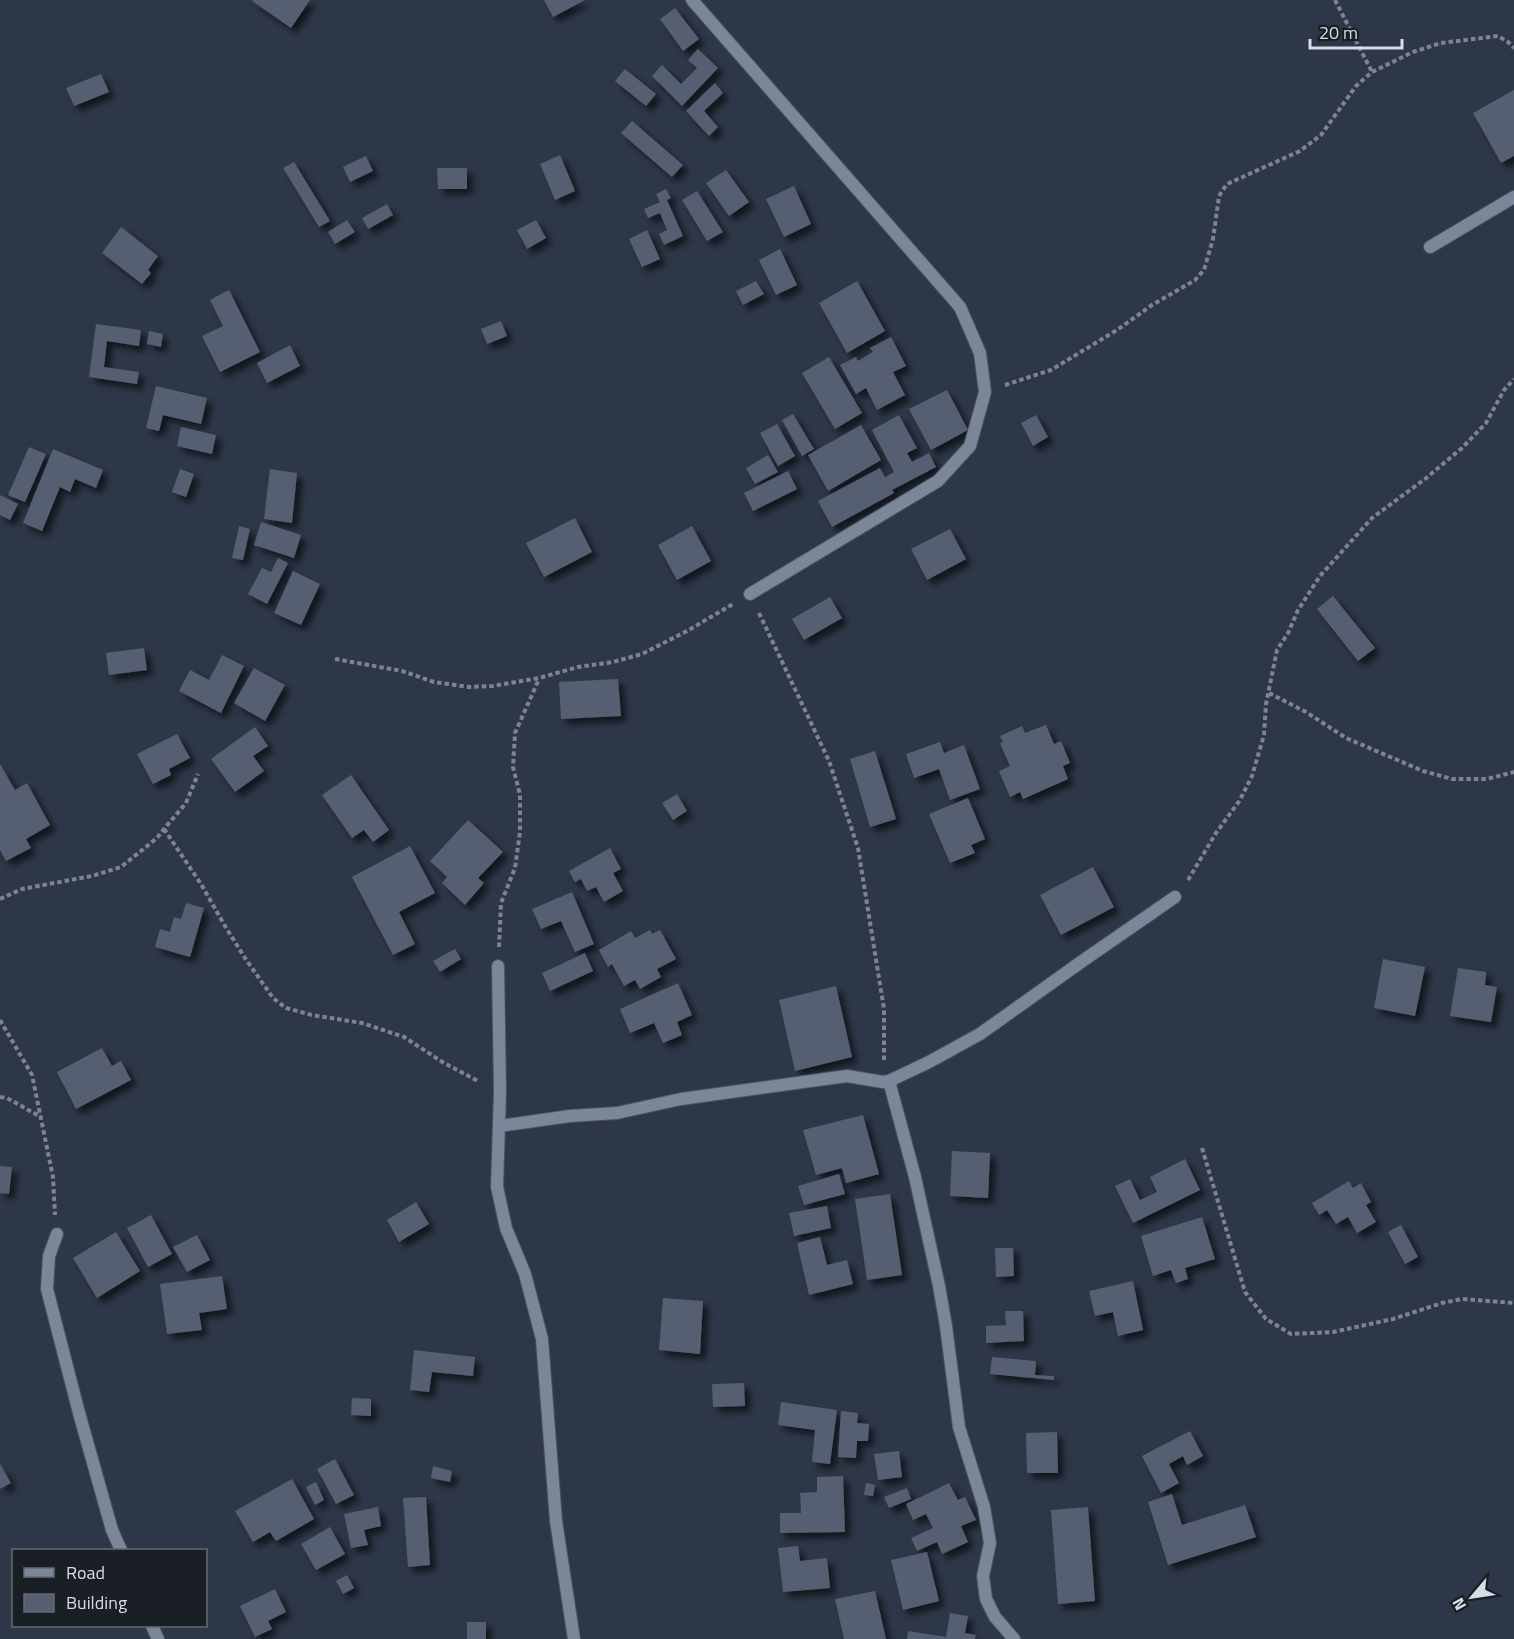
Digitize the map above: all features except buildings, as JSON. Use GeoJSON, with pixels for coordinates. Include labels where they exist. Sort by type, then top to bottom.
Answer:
{"type":"FeatureCollection","features":[{"type":"Feature","properties":{"kind":"street"},"geometry":{"type":"LineString","coordinates":[[692,0],[960,307],[980,353],[984,392],[970,446],[938,481],[750,594]]}},
{"type":"Feature","properties":{"kind":"street"},"geometry":{"type":"LineString","coordinates":[[1430,247],[1514,197]]}},
{"type":"Feature","properties":{"kind":"street"},"geometry":{"type":"LineString","coordinates":[[499,1126],[570,1116],[617,1113],[681,1099],[847,1076],[886,1082],[980,1034],[1175,897]]}},
{"type":"Feature","properties":{"kind":"street"},"geometry":{"type":"LineString","coordinates":[[498,966],[500,1092],[497,1187],[506,1228],[525,1274],[542,1339],[556,1521],[574,1639]]}},
{"type":"Feature","properties":{"kind":"street"},"geometry":{"type":"LineString","coordinates":[[886,1082],[915,1177],[939,1286],[959,1427],[984,1507],[990,1543],[982,1576],[986,1599],[995,1617],[1014,1639]]}},
{"type":"Feature","properties":{"kind":"street"},"geometry":{"type":"LineString","coordinates":[[57,1234],[49,1256],[47,1289],[79,1413],[112,1530],[120,1549]]}},
{"type":"Feature","properties":{"kind":"path"},"geometry":{"type":"LineString","coordinates":[[1335,0],[1372,72]]}},
{"type":"Feature","properties":{"kind":"path"},"geometry":{"type":"LineString","coordinates":[[984,392],[1051,370],[1195,280],[1204,270],[1213,239],[1219,196],[1227,184],[1300,151],[1321,135],[1356,86],[1372,72],[1413,52],[1442,43],[1498,36],[1514,48]]}},
{"type":"Feature","properties":{"kind":"path"},"geometry":{"type":"LineString","coordinates":[[1175,897],[1240,800],[1252,776],[1264,735],[1266,704],[1277,650],[1288,633],[1298,610],[1320,576],[1372,518],[1425,479],[1478,432],[1486,423],[1504,390],[1514,379]]}},
{"type":"Feature","properties":{"kind":"path"},"geometry":{"type":"LineString","coordinates":[[335,659],[402,671],[434,682],[469,687],[493,686],[539,678],[578,667],[613,662],[642,654],[750,594],[829,761],[858,848],[884,1009],[886,1082]]}},
{"type":"Feature","properties":{"kind":"path"},"geometry":{"type":"LineString","coordinates":[[498,966],[501,903],[515,868],[520,832],[520,795],[513,767],[515,733],[539,678]]}},
{"type":"Feature","properties":{"kind":"path"},"geometry":{"type":"LineString","coordinates":[[1269,693],[1306,712],[1346,738],[1423,771],[1452,779],[1487,778],[1514,772]]}},
{"type":"Feature","properties":{"kind":"path"},"geometry":{"type":"LineString","coordinates":[[0,899],[22,889],[92,876],[121,867],[157,838],[186,802],[198,774]]}},
{"type":"Feature","properties":{"kind":"path"},"geometry":{"type":"LineString","coordinates":[[164,829],[201,884],[245,958],[273,998],[285,1008],[362,1023],[404,1037],[444,1063],[500,1092]]}},
{"type":"Feature","properties":{"kind":"path"},"geometry":{"type":"LineString","coordinates":[[0,1020],[32,1075],[53,1177],[57,1234]]}},
{"type":"Feature","properties":{"kind":"path"},"geometry":{"type":"LineString","coordinates":[[0,1097],[7,1098],[42,1117]]}},
{"type":"Feature","properties":{"kind":"path"},"geometry":{"type":"LineString","coordinates":[[1202,1148],[1245,1292],[1266,1319],[1291,1334],[1333,1332],[1393,1319],[1462,1299],[1514,1303]]}}]}
